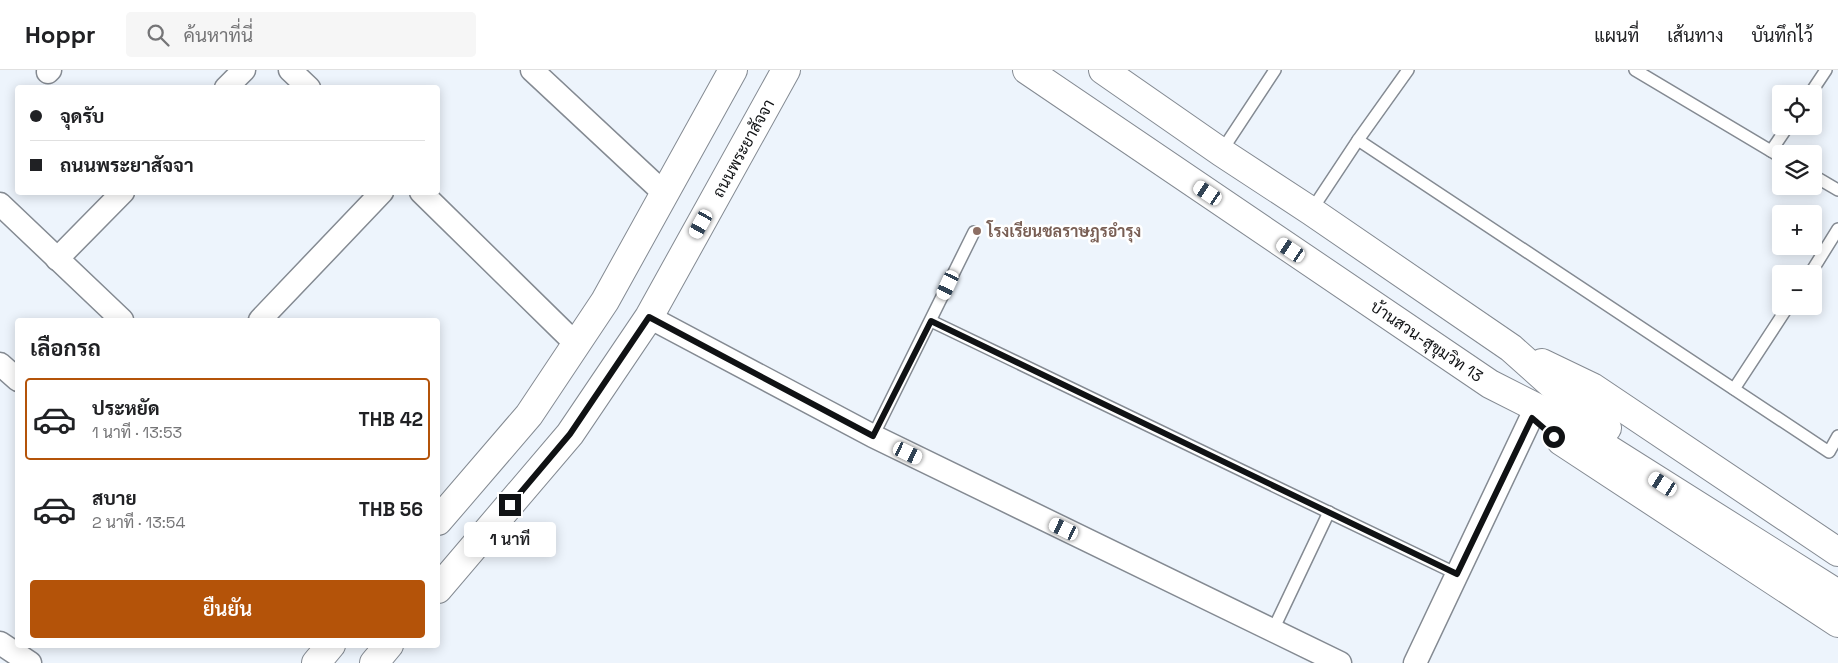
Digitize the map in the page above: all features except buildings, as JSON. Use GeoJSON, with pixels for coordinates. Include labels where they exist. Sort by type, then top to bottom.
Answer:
{"type":"FeatureCollection","features":[{"type":"Feature","properties":{"kind":"main road"},"geometry":{"type":"LineString","coordinates":[[440,519],[529,415],[605,301],[733,70]]}},
{"type":"Feature","properties":{"kind":"main road","name":"ถนนพระยาสัจจา"},"geometry":{"type":"LineString","coordinates":[[440,587],[570,434],[649,317],[786,70]]}},
{"type":"Feature","properties":{"kind":"main road","name":"บ้านสวน-สุขุมวิท 13"},"geometry":{"type":"LineString","coordinates":[[1027,70],[1490,384],[1567,423],[1838,594]]}},
{"type":"Feature","properties":{"kind":"main road"},"geometry":{"type":"LineString","coordinates":[[1103,70],[1511,348],[1578,408],[1838,589]]}},
{"type":"Feature","properties":{"kind":"main road"},"geometry":{"type":"LineString","coordinates":[[1511,348],[1592,387],[1838,552]]}},
{"type":"Feature","properties":{"kind":"main road"},"geometry":{"type":"LineString","coordinates":[[1490,384],[1554,437],[1838,623]]}},
{"type":"Feature","properties":{"kind":"main road"},"geometry":{"type":"LineString","coordinates":[[316,663],[328,648]]}},
{"type":"Feature","properties":{"kind":"main road"},"geometry":{"type":"LineString","coordinates":[[374,663],[387,648]]}},
{"type":"Feature","properties":{"kind":"street"},"geometry":{"type":"LineString","coordinates":[[229,85],[244,70]]}},
{"type":"Feature","properties":{"kind":"street"},"geometry":{"type":"LineString","coordinates":[[290,70],[306,85]]}},
{"type":"Feature","properties":{"kind":"street"},"geometry":{"type":"LineString","coordinates":[[532,70],[664,194]]}},
{"type":"Feature","properties":{"kind":"street"},"geometry":{"type":"LineString","coordinates":[[57,258],[119,195]]}},
{"type":"Feature","properties":{"kind":"street"},"geometry":{"type":"LineString","coordinates":[[262,318],[379,195]]}},
{"type":"Feature","properties":{"kind":"street"},"geometry":{"type":"LineString","coordinates":[[423,195],[576,344]]}},
{"type":"Feature","properties":{"kind":"street"},"geometry":{"type":"LineString","coordinates":[[0,204],[120,318]]}},
{"type":"Feature","properties":{"kind":"street"},"geometry":{"type":"LineString","coordinates":[[649,317],[873,436],[1340,663]]}},
{"type":"Feature","properties":{"kind":"street"},"geometry":{"type":"LineString","coordinates":[[0,364],[15,377]]}},
{"type":"Feature","properties":{"kind":"street"},"geometry":{"type":"LineString","coordinates":[[1415,663],[1532,418]]}},
{"type":"Feature","properties":{"kind":"street"},"geometry":{"type":"LineString","coordinates":[[0,644],[30,663]]}},
{"type":"Feature","properties":{"kind":"lane"},"geometry":{"type":"LineString","coordinates":[[1221,152],[1275,70]]}},
{"type":"Feature","properties":{"kind":"lane"},"geometry":{"type":"LineString","coordinates":[[1311,211],[1358,140],[1408,70]]}},
{"type":"Feature","properties":{"kind":"lane"},"geometry":{"type":"LineString","coordinates":[[1635,70],[1772,152]]}},
{"type":"Feature","properties":{"kind":"lane"},"geometry":{"type":"LineString","coordinates":[[1816,85],[1826,70]]}},
{"type":"Feature","properties":{"kind":"lane"},"geometry":{"type":"LineString","coordinates":[[1358,140],[1829,452],[1838,436]]}},
{"type":"Feature","properties":{"kind":"lane"},"geometry":{"type":"LineString","coordinates":[[1822,181],[1838,190]]}},
{"type":"Feature","properties":{"kind":"lane"},"geometry":{"type":"LineString","coordinates":[[1816,265],[1838,229]]}},
{"type":"Feature","properties":{"kind":"lane"},"geometry":{"type":"LineString","coordinates":[[873,436],[974,232]]}},
{"type":"Feature","properties":{"kind":"lane"},"geometry":{"type":"LineString","coordinates":[[1734,389],[1782,315]]}},
{"type":"Feature","properties":{"kind":"lane"},"geometry":{"type":"LineString","coordinates":[[931,321],[1457,574]]}},
{"type":"Feature","properties":{"kind":"lane"},"geometry":{"type":"LineString","coordinates":[[1273,630],[1329,512]]}},
{"type":"Feature","properties":{"kind":"place","name":"โรงเรียนชลราษฎรอำรุง"},"geometry":{"type":"Point","coordinates":[977,231]}},
{"type":"Feature","properties":{"kind":"route"},"geometry":{"type":"LineString","coordinates":[[510,505],[570,434],[649,317],[873,436],[931,321],[1457,574],[1532,418],[1554,437]]}}]}
